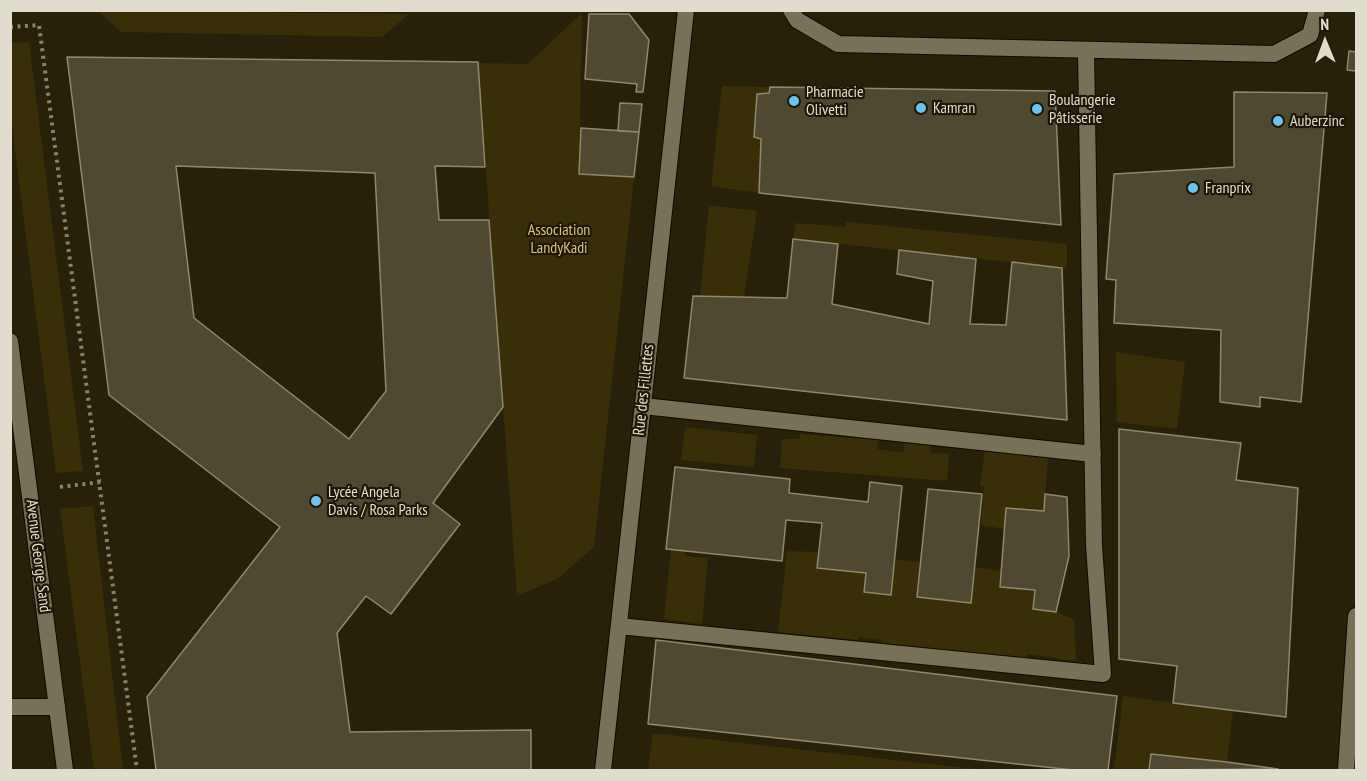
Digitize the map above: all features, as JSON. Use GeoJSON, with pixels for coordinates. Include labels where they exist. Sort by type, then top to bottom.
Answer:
{"type":"FeatureCollection","features":[{"type":"Feature","properties":{"kind":"street","name":"Rue des Fillettes"},"geometry":{"type":"LineString","coordinates":[[603,771],[686,10]]}},
{"type":"Feature","properties":{"kind":"street"},"geometry":{"type":"LineString","coordinates":[[791,10],[797,20],[838,44],[1086,52],[1274,54],[1310,35],[1317,10]]}},
{"type":"Feature","properties":{"kind":"street"},"geometry":{"type":"LineString","coordinates":[[619,626],[1103,674],[1094,545],[1086,52]]}},
{"type":"Feature","properties":{"kind":"street","name":"Avenue George Sand"},"geometry":{"type":"LineString","coordinates":[[10,341],[65,771]]}},
{"type":"Feature","properties":{"kind":"street"},"geometry":{"type":"LineString","coordinates":[[643,406],[1093,454]]}},
{"type":"Feature","properties":{"kind":"street"},"geometry":{"type":"LineString","coordinates":[[1346,771],[1356,616]]}},
{"type":"Feature","properties":{"kind":"street"},"geometry":{"type":"LineString","coordinates":[[10,707],[57,707]]}},
{"type":"Feature","properties":{"kind":"path"},"geometry":{"type":"LineString","coordinates":[[10,27],[39,25],[101,482],[137,771]]}},
{"type":"Feature","properties":{"kind":"path"},"geometry":{"type":"LineString","coordinates":[[30,491],[101,482]]}},
{"type":"Feature","properties":{"kind":"green space"},"geometry":{"type":"Polygon","coordinates":[[[98,11],[409,14],[382,37],[121,32],[98,11]]]}},
{"type":"Feature","properties":{"kind":"green space","name":"Association LandyKadi"},"geometry":{"type":"Polygon","coordinates":[[[582,13],[579,174],[634,177],[594,547],[557,579],[517,596],[478,63],[528,64],[582,13]]]}},
{"type":"Feature","properties":{"kind":"green space"},"geometry":{"type":"Polygon","coordinates":[[[29,42],[83,471],[56,473],[11,118],[11,43],[29,42]]]}},
{"type":"Feature","properties":{"kind":"green space"},"geometry":{"type":"Polygon","coordinates":[[[722,86],[770,87],[769,93],[757,94],[754,137],[761,139],[759,193],[711,186],[722,86]]]}},
{"type":"Feature","properties":{"kind":"green space"},"geometry":{"type":"Polygon","coordinates":[[[709,205],[757,211],[744,297],[700,296],[709,205]]]}},
{"type":"Feature","properties":{"kind":"green space"},"geometry":{"type":"Polygon","coordinates":[[[846,222],[1067,244],[1067,268],[793,239],[796,223],[846,227],[846,222]]]}},
{"type":"Feature","properties":{"kind":"green space"},"geometry":{"type":"Polygon","coordinates":[[[1116,352],[1185,362],[1177,429],[1117,422],[1116,352]]]}},
{"type":"Feature","properties":{"kind":"green space"},"geometry":{"type":"Polygon","coordinates":[[[685,427],[757,435],[754,467],[681,460],[685,427]]]}},
{"type":"Feature","properties":{"kind":"green space"},"geometry":{"type":"Polygon","coordinates":[[[800,434],[878,440],[877,449],[903,453],[905,443],[931,445],[931,453],[949,454],[947,481],[780,468],[782,439],[799,439],[800,434]]]}},
{"type":"Feature","properties":{"kind":"green space"},"geometry":{"type":"Polygon","coordinates":[[[985,449],[1048,456],[1044,511],[1006,508],[1004,529],[981,525],[984,486],[980,486],[985,449]]]}},
{"type":"Feature","properties":{"kind":"green space"},"geometry":{"type":"Polygon","coordinates":[[[93,506],[123,770],[94,770],[60,509],[93,506]]]}},
{"type":"Feature","properties":{"kind":"green space"},"geometry":{"type":"Polygon","coordinates":[[[671,549],[684,550],[685,556],[708,558],[702,624],[664,619],[671,549]]]}},
{"type":"Feature","properties":{"kind":"green space"},"geometry":{"type":"Polygon","coordinates":[[[787,551],[819,552],[818,568],[866,573],[891,595],[895,559],[920,562],[917,597],[971,603],[975,567],[1001,571],[1000,587],[1035,590],[1033,609],[1056,612],[1074,619],[1076,661],[1027,654],[1026,659],[882,643],[881,640],[858,637],[858,640],[778,632],[787,551]]]}},
{"type":"Feature","properties":{"kind":"green space"},"geometry":{"type":"Polygon","coordinates":[[[1123,696],[1233,711],[1227,762],[1151,754],[1149,770],[1114,770],[1123,696]]]}},
{"type":"Feature","properties":{"kind":"green space"},"geometry":{"type":"Polygon","coordinates":[[[653,733],[985,770],[648,769],[653,733]]]}},
{"type":"Feature","properties":{"kind":"building"},"geometry":{"type":"Polygon","coordinates":[[[589,14],[629,14],[649,40],[643,92],[636,92],[637,84],[585,79],[589,14]]]}},
{"type":"Feature","properties":{"kind":"building"},"geometry":{"type":"Polygon","coordinates":[[[1349,51],[1356,52],[1356,71],[1347,70],[1349,51]]]}},
{"type":"Feature","properties":{"kind":"building","name":"Lycée Angela Davis / Rosa Parks"},"geometry":{"type":"Polygon","coordinates":[[[67,57],[478,62],[485,167],[435,166],[439,220],[489,220],[503,407],[433,503],[460,524],[391,614],[366,596],[337,633],[350,732],[531,730],[531,770],[156,770],[147,697],[280,527],[109,395],[67,57]],[[176,166],[194,318],[349,439],[386,391],[375,173],[176,166]]]}},
{"type":"Feature","properties":{"kind":"building"},"geometry":{"type":"Polygon","coordinates":[[[770,87],[1055,91],[1061,225],[759,193],[761,139],[754,137],[757,94],[769,93],[770,87]]]}},
{"type":"Feature","properties":{"kind":"building"},"geometry":{"type":"Polygon","coordinates":[[[1234,92],[1327,93],[1301,402],[1260,397],[1260,407],[1220,402],[1221,330],[1114,323],[1116,280],[1106,279],[1114,174],[1234,167],[1234,92]]]}},
{"type":"Feature","properties":{"kind":"building"},"geometry":{"type":"Polygon","coordinates":[[[620,103],[642,104],[639,132],[618,131],[620,103]]]}},
{"type":"Feature","properties":{"kind":"building"},"geometry":{"type":"Polygon","coordinates":[[[581,128],[639,132],[634,177],[579,174],[581,128]]]}},
{"type":"Feature","properties":{"kind":"building"},"geometry":{"type":"Polygon","coordinates":[[[793,239],[838,244],[832,304],[929,324],[933,281],[897,274],[899,250],[976,259],[970,324],[1006,325],[1012,262],[1062,268],[1067,420],[684,378],[693,296],[787,298],[793,239]]]}},
{"type":"Feature","properties":{"kind":"building"},"geometry":{"type":"Polygon","coordinates":[[[1119,429],[1241,443],[1236,480],[1298,488],[1286,717],[1173,703],[1177,666],[1119,659],[1119,429]]]}},
{"type":"Feature","properties":{"kind":"building"},"geometry":{"type":"Polygon","coordinates":[[[675,467],[790,479],[789,493],[868,502],[870,482],[902,486],[891,595],[864,592],[866,573],[817,568],[822,523],[786,520],[782,561],[666,549],[675,467]]]}},
{"type":"Feature","properties":{"kind":"building"},"geometry":{"type":"Polygon","coordinates":[[[928,489],[982,494],[971,603],[917,597],[928,489]]]}},
{"type":"Feature","properties":{"kind":"building"},"geometry":{"type":"Polygon","coordinates":[[[1045,494],[1067,497],[1069,556],[1056,612],[1033,609],[1035,590],[1000,587],[1006,508],[1044,511],[1045,494]]]}},
{"type":"Feature","properties":{"kind":"building"},"geometry":{"type":"Polygon","coordinates":[[[656,640],[1117,696],[1108,770],[1073,770],[648,724],[656,640]]]}},
{"type":"Feature","properties":{"kind":"building"},"geometry":{"type":"Polygon","coordinates":[[[1151,754],[1227,762],[1278,769],[1149,770],[1151,754]]]}},
{"type":"Feature","properties":{"kind":"place","name":"Pharmacie Olivetti"},"geometry":{"type":"Point","coordinates":[794,101]}},
{"type":"Feature","properties":{"kind":"place","name":"Kamran"},"geometry":{"type":"Point","coordinates":[921,108]}},
{"type":"Feature","properties":{"kind":"place","name":"Boulangerie Pâtisserie"},"geometry":{"type":"Point","coordinates":[1037,109]}},
{"type":"Feature","properties":{"kind":"place","name":"Auberzinc"},"geometry":{"type":"Point","coordinates":[1278,121]}},
{"type":"Feature","properties":{"kind":"place","name":"Franprix"},"geometry":{"type":"Point","coordinates":[1193,188]}},
{"type":"Feature","properties":{"kind":"place","name":"Lycée Angela Davis / Rosa Parks"},"geometry":{"type":"Point","coordinates":[316,501]}}]}
